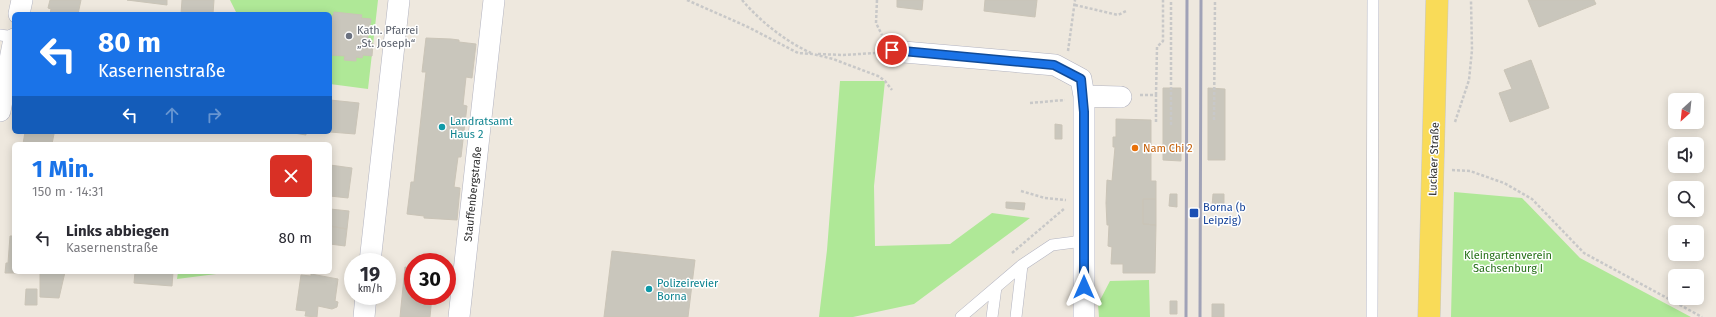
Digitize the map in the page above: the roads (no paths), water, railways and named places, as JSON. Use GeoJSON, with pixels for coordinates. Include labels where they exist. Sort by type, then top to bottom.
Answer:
{"type":"FeatureCollection","features":[{"type":"Feature","properties":{"kind":"main road","name":"Luckaer Straße"},"geometry":{"type":"LineString","coordinates":[[1429,317],[1437,0]]}},
{"type":"Feature","properties":{"kind":"street"},"geometry":{"type":"LineString","coordinates":[[19,12],[22,0]]}},
{"type":"Feature","properties":{"kind":"street"},"geometry":{"type":"LineString","coordinates":[[371,253],[399,0]]}},
{"type":"Feature","properties":{"kind":"street","name":"Stauffenbergstraße"},"geometry":{"type":"LineString","coordinates":[[459,317],[494,0]]}},
{"type":"Feature","properties":{"kind":"street"},"geometry":{"type":"LineString","coordinates":[[0,111],[12,48]]}},
{"type":"Feature","properties":{"kind":"street"},"geometry":{"type":"LineString","coordinates":[[892,50],[1054,65],[1069,71],[1081,79],[1077,98],[1079,196],[1083,241],[1084,317]]}},
{"type":"Feature","properties":{"kind":"street"},"geometry":{"type":"LineString","coordinates":[[1077,98],[1121,97]]}},
{"type":"Feature","properties":{"kind":"street"},"geometry":{"type":"LineString","coordinates":[[364,317],[365,305]]}},
{"type":"Feature","properties":{"kind":"lane"},"geometry":{"type":"LineString","coordinates":[[1372,317],[1373,0]]}},
{"type":"Feature","properties":{"kind":"lane"},"geometry":{"type":"LineString","coordinates":[[0,35],[12,38]]}},
{"type":"Feature","properties":{"kind":"lane"},"geometry":{"type":"LineString","coordinates":[[962,317],[1022,266],[1052,245],[1083,241]]}},
{"type":"Feature","properties":{"kind":"lane"},"geometry":{"type":"LineString","coordinates":[[1016,317],[1022,266]]}},
{"type":"Feature","properties":{"kind":"lane"},"geometry":{"type":"LineString","coordinates":[[992,317],[996,287]]}},
{"type":"Feature","properties":{"kind":"lane"},"geometry":{"type":"LineString","coordinates":[[974,317],[975,305]]}},
{"type":"Feature","properties":{"kind":"railway"},"geometry":{"type":"LineString","coordinates":[[1186,317],[1187,0]]}},
{"type":"Feature","properties":{"kind":"railway"},"geometry":{"type":"LineString","coordinates":[[1200,317],[1201,0]]}},
{"type":"Feature","properties":{"kind":"place","name":"Kath. Pfarrei „St. Joseph“"},"geometry":{"type":"Point","coordinates":[349,36]}},
{"type":"Feature","properties":{"kind":"place","name":"Landratsamt Haus 2"},"geometry":{"type":"Point","coordinates":[442,127]}},
{"type":"Feature","properties":{"kind":"place","name":"Nam Chi 2"},"geometry":{"type":"Point","coordinates":[1135,148]}},
{"type":"Feature","properties":{"kind":"place","name":"Borna (b Leipzig)"},"geometry":{"type":"Point","coordinates":[1194,213]}},
{"type":"Feature","properties":{"kind":"place","name":"Polizeirevier Borna"},"geometry":{"type":"Point","coordinates":[649,289]}},
{"type":"Feature","properties":{"kind":"park label","name":"Kleingartenverein Sachsenburg I"},"geometry":{"type":"Point","coordinates":[1508,261]}}]}
